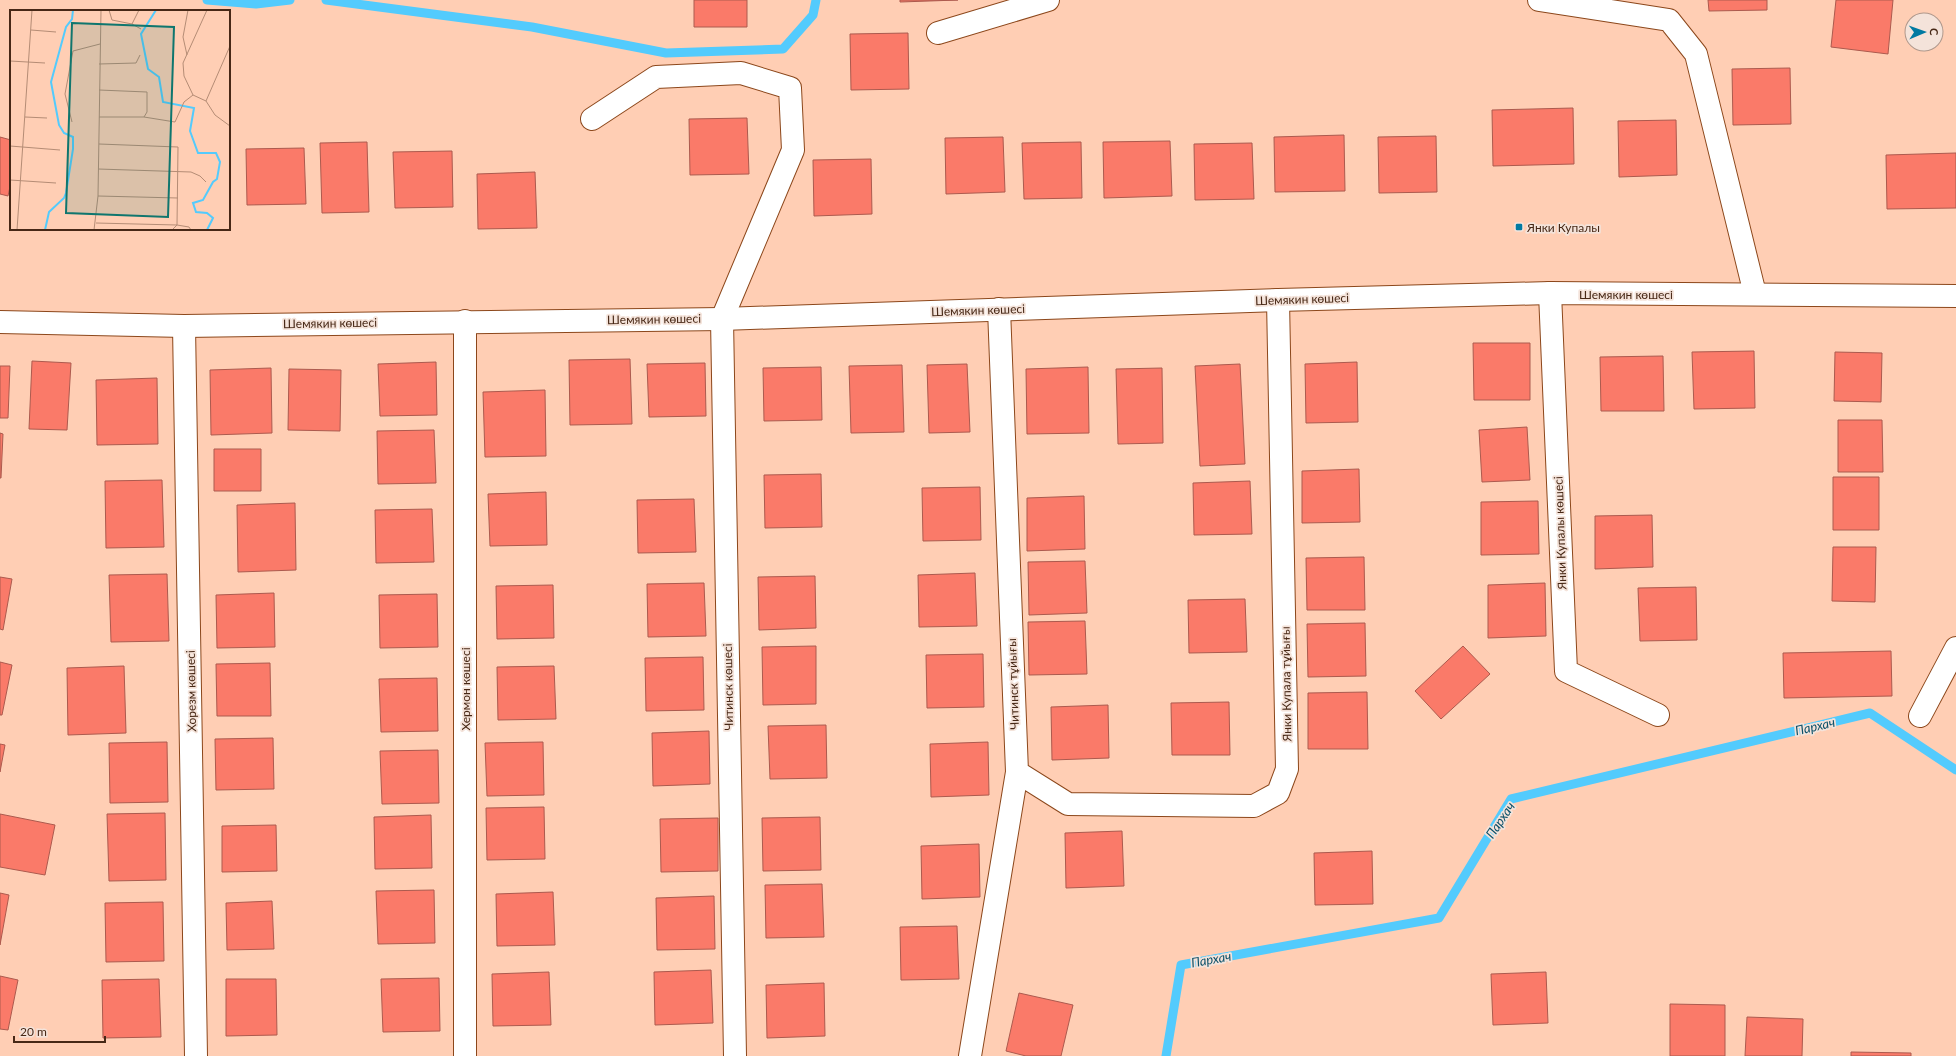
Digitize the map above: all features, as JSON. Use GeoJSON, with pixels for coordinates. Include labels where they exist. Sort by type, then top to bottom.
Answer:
{"type":"FeatureCollection","features":[{"type":"Feature","properties":{"kind":"street"},"geometry":{"type":"LineString","coordinates":[[938,33],[1048,0]]}},
{"type":"Feature","properties":{"kind":"street"},"geometry":{"type":"LineString","coordinates":[[1539,0],[1668,20],[1696,54],[1755,294]]}},
{"type":"Feature","properties":{"kind":"street"},"geometry":{"type":"LineString","coordinates":[[592,119],[656,78],[741,73],[790,88],[793,150],[722,319]]}},
{"type":"Feature","properties":{"kind":"street","name":"Шемякин көшесі"},"geometry":{"type":"LineString","coordinates":[[0,322],[184,326],[465,321],[722,319],[1278,300],[1550,293],[1956,296]]}},
{"type":"Feature","properties":{"kind":"street","name":"Янки Купалы көшесі"},"geometry":{"type":"LineString","coordinates":[[1550,293],[1566,671],[1658,715]]}},
{"type":"Feature","properties":{"kind":"street","name":"Янки Купала тұйығы"},"geometry":{"type":"LineString","coordinates":[[1016,772],[1068,804],[1254,806],[1278,793],[1287,769],[1278,300]]}},
{"type":"Feature","properties":{"kind":"street","name":"Читинск тұйығы"},"geometry":{"type":"LineString","coordinates":[[970,1056],[1016,772],[999,309]]}},
{"type":"Feature","properties":{"kind":"street","name":"Читинск көшесі"},"geometry":{"type":"LineString","coordinates":[[722,319],[735,1056]]}},
{"type":"Feature","properties":{"kind":"street","name":"Хермон көшесі"},"geometry":{"type":"LineString","coordinates":[[465,321],[465,1056]]}},
{"type":"Feature","properties":{"kind":"street","name":"Хорезм көшесі"},"geometry":{"type":"LineString","coordinates":[[184,326],[196,1056]]}},
{"type":"Feature","properties":{"kind":"street"},"geometry":{"type":"LineString","coordinates":[[1920,716],[1956,648]]}},
{"type":"Feature","properties":{"kind":"building"},"geometry":{"type":"Polygon","coordinates":[[[694,0],[747,0],[747,27],[694,27],[694,0]]]}},
{"type":"Feature","properties":{"kind":"building"},"geometry":{"type":"Polygon","coordinates":[[[900,0],[958,0],[900,2],[900,0]]]}},
{"type":"Feature","properties":{"kind":"building"},"geometry":{"type":"Polygon","coordinates":[[[1708,0],[1767,0],[1767,10],[1709,11],[1708,0]]]}},
{"type":"Feature","properties":{"kind":"building"},"geometry":{"type":"Polygon","coordinates":[[[1836,0],[1893,0],[1888,54],[1831,47],[1836,0]]]}},
{"type":"Feature","properties":{"kind":"building"},"geometry":{"type":"Polygon","coordinates":[[[908,33],[909,89],[851,90],[850,34],[908,33]]]}},
{"type":"Feature","properties":{"kind":"building"},"geometry":{"type":"Polygon","coordinates":[[[1790,68],[1791,124],[1733,125],[1732,69],[1790,68]]]}},
{"type":"Feature","properties":{"kind":"building"},"geometry":{"type":"Polygon","coordinates":[[[1573,108],[1574,164],[1493,166],[1492,110],[1573,108]]]}},
{"type":"Feature","properties":{"kind":"building"},"geometry":{"type":"Polygon","coordinates":[[[747,118],[749,174],[690,175],[689,119],[747,118]]]}},
{"type":"Feature","properties":{"kind":"building"},"geometry":{"type":"Polygon","coordinates":[[[1676,120],[1677,175],[1619,177],[1618,121],[1676,120]]]}},
{"type":"Feature","properties":{"kind":"building"},"geometry":{"type":"Polygon","coordinates":[[[1344,135],[1345,191],[1275,192],[1274,137],[1344,135]]]}},
{"type":"Feature","properties":{"kind":"building"},"geometry":{"type":"Polygon","coordinates":[[[1436,136],[1437,192],[1379,193],[1378,137],[1436,136]]]}},
{"type":"Feature","properties":{"kind":"building"},"geometry":{"type":"Polygon","coordinates":[[[0,137],[10,140],[10,187],[8,196],[0,194],[0,137]]]}},
{"type":"Feature","properties":{"kind":"building"},"geometry":{"type":"Polygon","coordinates":[[[1003,137],[1005,192],[946,194],[945,138],[1003,137]]]}},
{"type":"Feature","properties":{"kind":"building"},"geometry":{"type":"Polygon","coordinates":[[[1170,141],[1172,196],[1104,198],[1103,142],[1170,141]]]}},
{"type":"Feature","properties":{"kind":"building"},"geometry":{"type":"Polygon","coordinates":[[[367,142],[369,212],[322,213],[320,143],[367,142]]]}},
{"type":"Feature","properties":{"kind":"building"},"geometry":{"type":"Polygon","coordinates":[[[1081,142],[1082,198],[1024,199],[1022,143],[1081,142]]]}},
{"type":"Feature","properties":{"kind":"building"},"geometry":{"type":"Polygon","coordinates":[[[1252,143],[1254,199],[1195,200],[1194,144],[1252,143]]]}},
{"type":"Feature","properties":{"kind":"building"},"geometry":{"type":"Polygon","coordinates":[[[304,148],[306,204],[247,205],[246,149],[304,148]]]}},
{"type":"Feature","properties":{"kind":"building"},"geometry":{"type":"Polygon","coordinates":[[[452,151],[453,207],[395,208],[393,152],[452,151]]]}},
{"type":"Feature","properties":{"kind":"building"},"geometry":{"type":"Polygon","coordinates":[[[1956,153],[1956,208],[1887,209],[1886,155],[1956,153]]]}},
{"type":"Feature","properties":{"kind":"building"},"geometry":{"type":"Polygon","coordinates":[[[871,159],[872,214],[814,216],[813,160],[871,159]]]}},
{"type":"Feature","properties":{"kind":"building"},"geometry":{"type":"Polygon","coordinates":[[[535,172],[537,228],[478,229],[477,174],[535,172]]]}},
{"type":"Feature","properties":{"kind":"building"},"geometry":{"type":"Polygon","coordinates":[[[1473,343],[1530,343],[1530,400],[1474,400],[1473,343]]]}},
{"type":"Feature","properties":{"kind":"building"},"geometry":{"type":"Polygon","coordinates":[[[1754,351],[1755,408],[1694,409],[1692,352],[1754,351]]]}},
{"type":"Feature","properties":{"kind":"building"},"geometry":{"type":"Polygon","coordinates":[[[1835,352],[1882,353],[1881,402],[1834,401],[1835,352]]]}},
{"type":"Feature","properties":{"kind":"building"},"geometry":{"type":"Polygon","coordinates":[[[1663,356],[1664,411],[1601,411],[1600,357],[1663,356]]]}},
{"type":"Feature","properties":{"kind":"building"},"geometry":{"type":"Polygon","coordinates":[[[630,359],[632,424],[570,425],[569,360],[630,359]]]}},
{"type":"Feature","properties":{"kind":"building"},"geometry":{"type":"Polygon","coordinates":[[[32,361],[71,363],[67,430],[29,429],[32,361]]]}},
{"type":"Feature","properties":{"kind":"building"},"geometry":{"type":"Polygon","coordinates":[[[436,362],[437,415],[380,416],[378,364],[436,362]]]}},
{"type":"Feature","properties":{"kind":"building"},"geometry":{"type":"Polygon","coordinates":[[[1357,362],[1358,422],[1306,423],[1305,364],[1357,362]]]}},
{"type":"Feature","properties":{"kind":"building"},"geometry":{"type":"Polygon","coordinates":[[[705,363],[706,416],[649,417],[647,364],[705,363]]]}},
{"type":"Feature","properties":{"kind":"building"},"geometry":{"type":"Polygon","coordinates":[[[967,364],[970,432],[929,433],[927,365],[967,364]]]}},
{"type":"Feature","properties":{"kind":"building"},"geometry":{"type":"Polygon","coordinates":[[[1240,364],[1245,464],[1200,466],[1195,366],[1240,364]]]}},
{"type":"Feature","properties":{"kind":"building"},"geometry":{"type":"Polygon","coordinates":[[[902,365],[904,432],[851,433],[849,366],[902,365]]]}},
{"type":"Feature","properties":{"kind":"building"},"geometry":{"type":"Polygon","coordinates":[[[0,366],[10,366],[8,418],[0,418],[0,366]]]}},
{"type":"Feature","properties":{"kind":"building"},"geometry":{"type":"Polygon","coordinates":[[[821,367],[822,420],[764,421],[763,368],[821,367]]]}},
{"type":"Feature","properties":{"kind":"building"},"geometry":{"type":"Polygon","coordinates":[[[1088,367],[1089,433],[1027,434],[1026,369],[1088,367]]]}},
{"type":"Feature","properties":{"kind":"building"},"geometry":{"type":"Polygon","coordinates":[[[271,368],[272,433],[211,435],[210,370],[271,368]]]}},
{"type":"Feature","properties":{"kind":"building"},"geometry":{"type":"Polygon","coordinates":[[[1162,368],[1163,443],[1118,444],[1116,369],[1162,368]]]}},
{"type":"Feature","properties":{"kind":"building"},"geometry":{"type":"Polygon","coordinates":[[[289,369],[341,370],[340,431],[288,430],[289,369]]]}},
{"type":"Feature","properties":{"kind":"building"},"geometry":{"type":"Polygon","coordinates":[[[157,378],[158,444],[97,445],[96,380],[157,378]]]}},
{"type":"Feature","properties":{"kind":"building"},"geometry":{"type":"Polygon","coordinates":[[[545,390],[546,456],[485,457],[483,392],[545,390]]]}},
{"type":"Feature","properties":{"kind":"building"},"geometry":{"type":"Polygon","coordinates":[[[1838,420],[1882,420],[1883,472],[1838,472],[1838,420]]]}},
{"type":"Feature","properties":{"kind":"building"},"geometry":{"type":"Polygon","coordinates":[[[1527,427],[1530,480],[1482,482],[1479,430],[1527,427]]]}},
{"type":"Feature","properties":{"kind":"building"},"geometry":{"type":"Polygon","coordinates":[[[434,430],[436,483],[378,484],[377,431],[434,430]]]}},
{"type":"Feature","properties":{"kind":"building"},"geometry":{"type":"Polygon","coordinates":[[[0,433],[3,434],[1,478],[0,478],[0,433]]]}},
{"type":"Feature","properties":{"kind":"building"},"geometry":{"type":"Polygon","coordinates":[[[214,449],[261,449],[261,491],[214,491],[214,449]]]}},
{"type":"Feature","properties":{"kind":"building"},"geometry":{"type":"Polygon","coordinates":[[[1359,469],[1360,522],[1302,523],[1302,471],[1359,469]]]}},
{"type":"Feature","properties":{"kind":"building"},"geometry":{"type":"Polygon","coordinates":[[[821,474],[822,527],[765,528],[764,475],[821,474]]]}},
{"type":"Feature","properties":{"kind":"building"},"geometry":{"type":"Polygon","coordinates":[[[1833,477],[1879,477],[1879,530],[1833,530],[1833,477]]]}},
{"type":"Feature","properties":{"kind":"building"},"geometry":{"type":"Polygon","coordinates":[[[162,480],[164,547],[106,548],[105,481],[162,480]]]}},
{"type":"Feature","properties":{"kind":"building"},"geometry":{"type":"Polygon","coordinates":[[[1250,481],[1252,534],[1194,535],[1193,483],[1250,481]]]}},
{"type":"Feature","properties":{"kind":"building"},"geometry":{"type":"Polygon","coordinates":[[[980,487],[981,540],[923,541],[922,488],[980,487]]]}},
{"type":"Feature","properties":{"kind":"building"},"geometry":{"type":"Polygon","coordinates":[[[546,492],[547,545],[490,546],[488,494],[546,492]]]}},
{"type":"Feature","properties":{"kind":"building"},"geometry":{"type":"Polygon","coordinates":[[[1084,496],[1085,549],[1027,551],[1027,498],[1084,496]]]}},
{"type":"Feature","properties":{"kind":"building"},"geometry":{"type":"Polygon","coordinates":[[[694,499],[696,552],[638,553],[637,500],[694,499]]]}},
{"type":"Feature","properties":{"kind":"building"},"geometry":{"type":"Polygon","coordinates":[[[1538,501],[1539,554],[1481,555],[1481,502],[1538,501]]]}},
{"type":"Feature","properties":{"kind":"building"},"geometry":{"type":"Polygon","coordinates":[[[295,503],[296,570],[238,572],[237,505],[295,503]]]}},
{"type":"Feature","properties":{"kind":"building"},"geometry":{"type":"Polygon","coordinates":[[[432,509],[434,562],[376,563],[375,510],[432,509]]]}},
{"type":"Feature","properties":{"kind":"building"},"geometry":{"type":"Polygon","coordinates":[[[1652,515],[1653,567],[1595,569],[1595,516],[1652,515]]]}},
{"type":"Feature","properties":{"kind":"building"},"geometry":{"type":"Polygon","coordinates":[[[1833,547],[1876,547],[1875,602],[1832,601],[1833,547]]]}},
{"type":"Feature","properties":{"kind":"building"},"geometry":{"type":"Polygon","coordinates":[[[1364,557],[1365,610],[1307,610],[1306,558],[1364,557]]]}},
{"type":"Feature","properties":{"kind":"building"},"geometry":{"type":"Polygon","coordinates":[[[1085,561],[1087,613],[1029,615],[1028,562],[1085,561]]]}},
{"type":"Feature","properties":{"kind":"building"},"geometry":{"type":"Polygon","coordinates":[[[975,573],[977,626],[919,627],[918,575],[975,573]]]}},
{"type":"Feature","properties":{"kind":"building"},"geometry":{"type":"Polygon","coordinates":[[[167,574],[169,641],[111,642],[109,575],[167,574]]]}},
{"type":"Feature","properties":{"kind":"building"},"geometry":{"type":"Polygon","coordinates":[[[815,576],[816,628],[759,630],[758,577],[815,576]]]}},
{"type":"Feature","properties":{"kind":"building"},"geometry":{"type":"Polygon","coordinates":[[[0,577],[12,579],[3,630],[0,629],[0,577]]]}},
{"type":"Feature","properties":{"kind":"building"},"geometry":{"type":"Polygon","coordinates":[[[704,583],[706,636],[648,637],[647,584],[704,583]]]}},
{"type":"Feature","properties":{"kind":"building"},"geometry":{"type":"Polygon","coordinates":[[[1545,583],[1546,636],[1488,638],[1488,585],[1545,583]]]}},
{"type":"Feature","properties":{"kind":"building"},"geometry":{"type":"Polygon","coordinates":[[[553,585],[554,638],[497,639],[496,586],[553,585]]]}},
{"type":"Feature","properties":{"kind":"building"},"geometry":{"type":"Polygon","coordinates":[[[1696,587],[1697,640],[1640,641],[1638,588],[1696,587]]]}},
{"type":"Feature","properties":{"kind":"building"},"geometry":{"type":"Polygon","coordinates":[[[274,593],[275,647],[217,648],[216,595],[274,593]]]}},
{"type":"Feature","properties":{"kind":"building"},"geometry":{"type":"Polygon","coordinates":[[[437,594],[438,647],[380,648],[379,595],[437,594]]]}},
{"type":"Feature","properties":{"kind":"building"},"geometry":{"type":"Polygon","coordinates":[[[1245,599],[1247,652],[1189,653],[1188,600],[1245,599]]]}},
{"type":"Feature","properties":{"kind":"building"},"geometry":{"type":"Polygon","coordinates":[[[1085,621],[1087,674],[1029,675],[1028,622],[1085,621]]]}},
{"type":"Feature","properties":{"kind":"building"},"geometry":{"type":"Polygon","coordinates":[[[1365,623],[1366,676],[1308,677],[1307,624],[1365,623]]]}},
{"type":"Feature","properties":{"kind":"building"},"geometry":{"type":"Polygon","coordinates":[[[816,646],[816,704],[763,705],[762,647],[816,646]]]}},
{"type":"Feature","properties":{"kind":"building"},"geometry":{"type":"Polygon","coordinates":[[[1463,646],[1490,674],[1441,719],[1415,691],[1463,646]]]}},
{"type":"Feature","properties":{"kind":"building"},"geometry":{"type":"Polygon","coordinates":[[[1891,651],[1892,696],[1784,698],[1783,653],[1891,651]]]}},
{"type":"Feature","properties":{"kind":"building"},"geometry":{"type":"Polygon","coordinates":[[[983,654],[984,707],[927,708],[926,655],[983,654]]]}},
{"type":"Feature","properties":{"kind":"building"},"geometry":{"type":"Polygon","coordinates":[[[703,657],[704,710],[646,711],[645,658],[703,657]]]}},
{"type":"Feature","properties":{"kind":"building"},"geometry":{"type":"Polygon","coordinates":[[[0,662],[12,665],[2,715],[0,715],[0,662]]]}},
{"type":"Feature","properties":{"kind":"building"},"geometry":{"type":"Polygon","coordinates":[[[270,663],[271,716],[217,716],[216,664],[270,663]]]}},
{"type":"Feature","properties":{"kind":"building"},"geometry":{"type":"Polygon","coordinates":[[[124,666],[126,733],[68,735],[67,668],[124,666]]]}},
{"type":"Feature","properties":{"kind":"building"},"geometry":{"type":"Polygon","coordinates":[[[554,666],[556,719],[498,720],[497,667],[554,666]]]}},
{"type":"Feature","properties":{"kind":"building"},"geometry":{"type":"Polygon","coordinates":[[[437,678],[438,731],[381,732],[379,679],[437,678]]]}},
{"type":"Feature","properties":{"kind":"building"},"geometry":{"type":"Polygon","coordinates":[[[1367,692],[1368,749],[1308,749],[1308,693],[1367,692]]]}},
{"type":"Feature","properties":{"kind":"building"},"geometry":{"type":"Polygon","coordinates":[[[1229,702],[1230,755],[1172,755],[1171,703],[1229,702]]]}},
{"type":"Feature","properties":{"kind":"building"},"geometry":{"type":"Polygon","coordinates":[[[1108,705],[1109,758],[1052,760],[1051,707],[1108,705]]]}},
{"type":"Feature","properties":{"kind":"building"},"geometry":{"type":"Polygon","coordinates":[[[826,725],[827,778],[770,779],[768,726],[826,725]]]}},
{"type":"Feature","properties":{"kind":"building"},"geometry":{"type":"Polygon","coordinates":[[[709,731],[710,784],[653,786],[652,733],[709,731]]]}},
{"type":"Feature","properties":{"kind":"building"},"geometry":{"type":"Polygon","coordinates":[[[273,738],[274,789],[216,790],[215,739],[273,738]]]}},
{"type":"Feature","properties":{"kind":"building"},"geometry":{"type":"Polygon","coordinates":[[[167,742],[168,802],[110,803],[109,743],[167,742]]]}},
{"type":"Feature","properties":{"kind":"building"},"geometry":{"type":"Polygon","coordinates":[[[543,742],[544,795],[487,796],[485,743],[543,742]]]}},
{"type":"Feature","properties":{"kind":"building"},"geometry":{"type":"Polygon","coordinates":[[[988,742],[989,795],[931,797],[930,744],[988,742]]]}},
{"type":"Feature","properties":{"kind":"building"},"geometry":{"type":"Polygon","coordinates":[[[0,744],[5,745],[0,772],[0,744]]]}},
{"type":"Feature","properties":{"kind":"building"},"geometry":{"type":"Polygon","coordinates":[[[438,750],[439,803],[382,804],[380,751],[438,750]]]}},
{"type":"Feature","properties":{"kind":"building"},"geometry":{"type":"Polygon","coordinates":[[[544,807],[545,859],[487,860],[486,808],[544,807]]]}},
{"type":"Feature","properties":{"kind":"building"},"geometry":{"type":"Polygon","coordinates":[[[165,813],[166,880],[109,881],[107,814],[165,813]]]}},
{"type":"Feature","properties":{"kind":"building"},"geometry":{"type":"Polygon","coordinates":[[[0,814],[55,825],[45,875],[0,867],[0,814]]]}},
{"type":"Feature","properties":{"kind":"building"},"geometry":{"type":"Polygon","coordinates":[[[431,815],[432,868],[375,869],[374,817],[431,815]]]}},
{"type":"Feature","properties":{"kind":"building"},"geometry":{"type":"Polygon","coordinates":[[[820,817],[821,870],[763,871],[762,818],[820,817]]]}},
{"type":"Feature","properties":{"kind":"building"},"geometry":{"type":"Polygon","coordinates":[[[718,818],[718,871],[661,872],[660,819],[718,818]]]}},
{"type":"Feature","properties":{"kind":"building"},"geometry":{"type":"Polygon","coordinates":[[[276,825],[277,871],[222,872],[222,826],[276,825]]]}},
{"type":"Feature","properties":{"kind":"building"},"geometry":{"type":"Polygon","coordinates":[[[1122,831],[1124,886],[1066,888],[1065,833],[1122,831]]]}},
{"type":"Feature","properties":{"kind":"building"},"geometry":{"type":"Polygon","coordinates":[[[979,844],[980,897],[922,899],[921,846],[979,844]]]}},
{"type":"Feature","properties":{"kind":"building"},"geometry":{"type":"Polygon","coordinates":[[[1372,851],[1373,904],[1315,905],[1314,853],[1372,851]]]}},
{"type":"Feature","properties":{"kind":"building"},"geometry":{"type":"Polygon","coordinates":[[[822,884],[824,937],[766,938],[765,885],[822,884]]]}},
{"type":"Feature","properties":{"kind":"building"},"geometry":{"type":"Polygon","coordinates":[[[434,890],[435,943],[378,944],[376,891],[434,890]]]}},
{"type":"Feature","properties":{"kind":"building"},"geometry":{"type":"Polygon","coordinates":[[[553,892],[555,945],[497,946],[496,894],[553,892]]]}},
{"type":"Feature","properties":{"kind":"building"},"geometry":{"type":"Polygon","coordinates":[[[0,893],[9,895],[0,945],[0,893]]]}},
{"type":"Feature","properties":{"kind":"building"},"geometry":{"type":"Polygon","coordinates":[[[714,896],[715,949],[657,950],[656,898],[714,896]]]}},
{"type":"Feature","properties":{"kind":"building"},"geometry":{"type":"Polygon","coordinates":[[[272,901],[274,949],[227,950],[226,903],[272,901]]]}},
{"type":"Feature","properties":{"kind":"building"},"geometry":{"type":"Polygon","coordinates":[[[163,902],[164,961],[106,962],[105,903],[163,902]]]}},
{"type":"Feature","properties":{"kind":"building"},"geometry":{"type":"Polygon","coordinates":[[[957,926],[959,979],[901,980],[900,927],[957,926]]]}},
{"type":"Feature","properties":{"kind":"building"},"geometry":{"type":"Polygon","coordinates":[[[711,970],[713,1023],[655,1025],[654,972],[711,970]]]}},
{"type":"Feature","properties":{"kind":"building"},"geometry":{"type":"Polygon","coordinates":[[[549,972],[551,1025],[493,1026],[492,974],[549,972]]]}},
{"type":"Feature","properties":{"kind":"building"},"geometry":{"type":"Polygon","coordinates":[[[1546,972],[1548,1023],[1493,1025],[1491,974],[1546,972]]]}},
{"type":"Feature","properties":{"kind":"building"},"geometry":{"type":"Polygon","coordinates":[[[0,976],[18,980],[8,1030],[0,1029],[0,976]]]}},
{"type":"Feature","properties":{"kind":"building"},"geometry":{"type":"Polygon","coordinates":[[[439,978],[440,1031],[383,1032],[381,979],[439,978]]]}},
{"type":"Feature","properties":{"kind":"building"},"geometry":{"type":"Polygon","coordinates":[[[159,979],[161,1037],[103,1038],[102,980],[159,979]]]}},
{"type":"Feature","properties":{"kind":"building"},"geometry":{"type":"Polygon","coordinates":[[[226,979],[276,979],[277,1035],[226,1036],[226,979]]]}},
{"type":"Feature","properties":{"kind":"building"},"geometry":{"type":"Polygon","coordinates":[[[824,983],[825,1036],[767,1038],[766,985],[824,983]]]}},
{"type":"Feature","properties":{"kind":"building"},"geometry":{"type":"Polygon","coordinates":[[[1019,993],[1073,1005],[1061,1056],[1026,1056],[1006,1051],[1019,993]]]}},
{"type":"Feature","properties":{"kind":"building"},"geometry":{"type":"Polygon","coordinates":[[[1670,1004],[1725,1005],[1725,1056],[1670,1056],[1670,1004]]]}},
{"type":"Feature","properties":{"kind":"building"},"geometry":{"type":"Polygon","coordinates":[[[1747,1017],[1803,1019],[1802,1056],[1745,1056],[1747,1017]]]}},
{"type":"Feature","properties":{"kind":"building"},"geometry":{"type":"Polygon","coordinates":[[[1851,1052],[1911,1053],[1911,1056],[1851,1056],[1851,1052]]]}},
{"type":"Feature","properties":{"kind":"waterway"},"geometry":{"type":"LineString","coordinates":[[207,0],[256,4],[290,0]]}},
{"type":"Feature","properties":{"kind":"waterway"},"geometry":{"type":"LineString","coordinates":[[326,0],[532,27],[666,53],[783,49],[813,15],[816,0]]}},
{"type":"Feature","properties":{"kind":"waterway","name":"Пархач"},"geometry":{"type":"LineString","coordinates":[[1166,1056],[1181,965],[1439,918],[1511,799],[1870,713],[1956,770]]}},
{"type":"Feature","properties":{"kind":"place","name":"Янки Купалы"},"geometry":{"type":"Point","coordinates":[1519,227]}}]}
